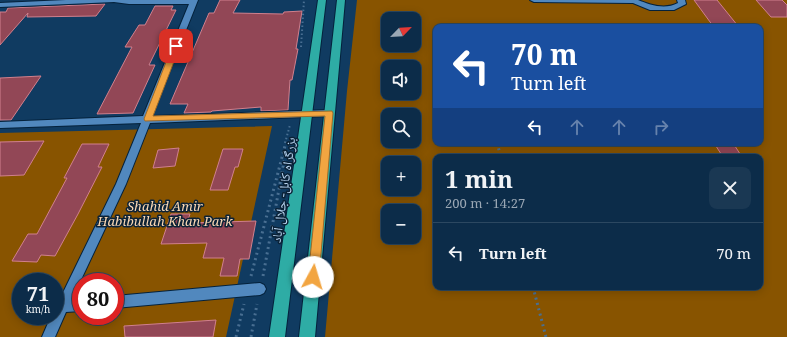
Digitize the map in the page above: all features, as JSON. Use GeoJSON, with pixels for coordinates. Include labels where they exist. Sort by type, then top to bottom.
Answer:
{"type":"FeatureCollection","features":[{"type":"Feature","properties":{"kind":"highway","name":"بزرگراه کابل- جلال آباد"},"geometry":{"type":"LineString","coordinates":[[277,337],[322,0]]}},
{"type":"Feature","properties":{"kind":"highway"},"geometry":{"type":"LineString","coordinates":[[307,337],[340,0]]}},
{"type":"Feature","properties":{"kind":"street"},"geometry":{"type":"LineString","coordinates":[[0,5],[101,0],[129,2],[194,1],[148,119],[120,184],[64,304]]}},
{"type":"Feature","properties":{"kind":"street"},"geometry":{"type":"LineString","coordinates":[[534,0],[634,0],[650,8],[674,8],[682,4],[681,0]]}},
{"type":"Feature","properties":{"kind":"street"},"geometry":{"type":"LineString","coordinates":[[0,125],[329,113]]}},
{"type":"Feature","properties":{"kind":"street"},"geometry":{"type":"LineString","coordinates":[[124,301],[260,289]]}},
{"type":"Feature","properties":{"kind":"street"},"geometry":{"type":"LineString","coordinates":[[48,337],[54,325]]}},
{"type":"Feature","properties":{"kind":"path"},"geometry":{"type":"LineString","coordinates":[[300,54],[304,0]]}},
{"type":"Feature","properties":{"kind":"path"},"geometry":{"type":"LineString","coordinates":[[251,337],[293,114]]}},
{"type":"Feature","properties":{"kind":"path"},"geometry":{"type":"LineString","coordinates":[[236,337],[293,114]]}},
{"type":"Feature","properties":{"kind":"path"},"geometry":{"type":"LineString","coordinates":[[534,290],[546,337]]}},
{"type":"Feature","properties":{"kind":"green space"},"geometry":{"type":"Polygon","coordinates":[[[357,0],[787,0],[787,337],[325,337],[347,91],[357,0]]]}},
{"type":"Feature","properties":{"kind":"green space","name":"Shahid Amir Habibullah Khan Park"},"geometry":{"type":"Polygon","coordinates":[[[272,126],[226,337],[0,337],[0,133],[272,126]]]}},
{"type":"Feature","properties":{"kind":"building"},"geometry":{"type":"Polygon","coordinates":[[[220,0],[240,0],[233,13],[283,14],[284,12],[302,11],[296,49],[298,49],[292,80],[290,80],[288,110],[261,111],[261,107],[184,113],[188,104],[170,104],[209,13],[214,13],[220,0]]]}},
{"type":"Feature","properties":{"kind":"building"},"geometry":{"type":"Polygon","coordinates":[[[694,0],[717,0],[736,24],[712,24],[694,0]]]}},
{"type":"Feature","properties":{"kind":"building"},"geometry":{"type":"Polygon","coordinates":[[[756,0],[782,0],[787,5],[787,17],[771,17],[756,0]]]}},
{"type":"Feature","properties":{"kind":"building"},"geometry":{"type":"Polygon","coordinates":[[[105,4],[96,16],[27,17],[28,13],[0,45],[0,12],[6,12],[8,8],[105,4]]]}},
{"type":"Feature","properties":{"kind":"building"},"geometry":{"type":"Polygon","coordinates":[[[155,6],[173,6],[171,10],[176,10],[149,65],[155,65],[133,113],[97,114],[132,47],[125,47],[139,25],[145,25],[155,6]]]}},
{"type":"Feature","properties":{"kind":"building"},"geometry":{"type":"Polygon","coordinates":[[[41,76],[11,120],[0,120],[0,78],[41,76]]]}},
{"type":"Feature","properties":{"kind":"building"},"geometry":{"type":"Polygon","coordinates":[[[44,141],[24,175],[0,176],[0,142],[44,141]]]}},
{"type":"Feature","properties":{"kind":"building"},"geometry":{"type":"Polygon","coordinates":[[[82,144],[109,144],[98,167],[102,167],[55,256],[41,255],[37,262],[12,261],[28,234],[37,234],[67,178],[64,178],[82,144]]]}},
{"type":"Feature","properties":{"kind":"building"},"geometry":{"type":"Polygon","coordinates":[[[716,146],[735,146],[740,154],[721,154],[716,146]]]}},
{"type":"Feature","properties":{"kind":"building"},"geometry":{"type":"Polygon","coordinates":[[[179,148],[175,166],[153,168],[158,150],[179,148]]]}},
{"type":"Feature","properties":{"kind":"building"},"geometry":{"type":"Polygon","coordinates":[[[223,149],[243,149],[238,167],[235,167],[228,190],[210,190],[223,149]]]}},
{"type":"Feature","properties":{"kind":"building"},"geometry":{"type":"Polygon","coordinates":[[[171,214],[190,214],[187,223],[256,221],[249,259],[240,259],[237,276],[220,276],[224,258],[203,258],[207,243],[161,244],[171,214]]]}},
{"type":"Feature","properties":{"kind":"building"},"geometry":{"type":"Polygon","coordinates":[[[216,320],[213,337],[125,337],[124,326],[216,320]]]}},
{"type":"Feature","properties":{"kind":"route"},"geometry":{"type":"LineString","coordinates":[[176,46],[148,119],[329,113],[313,277]]}}]}
